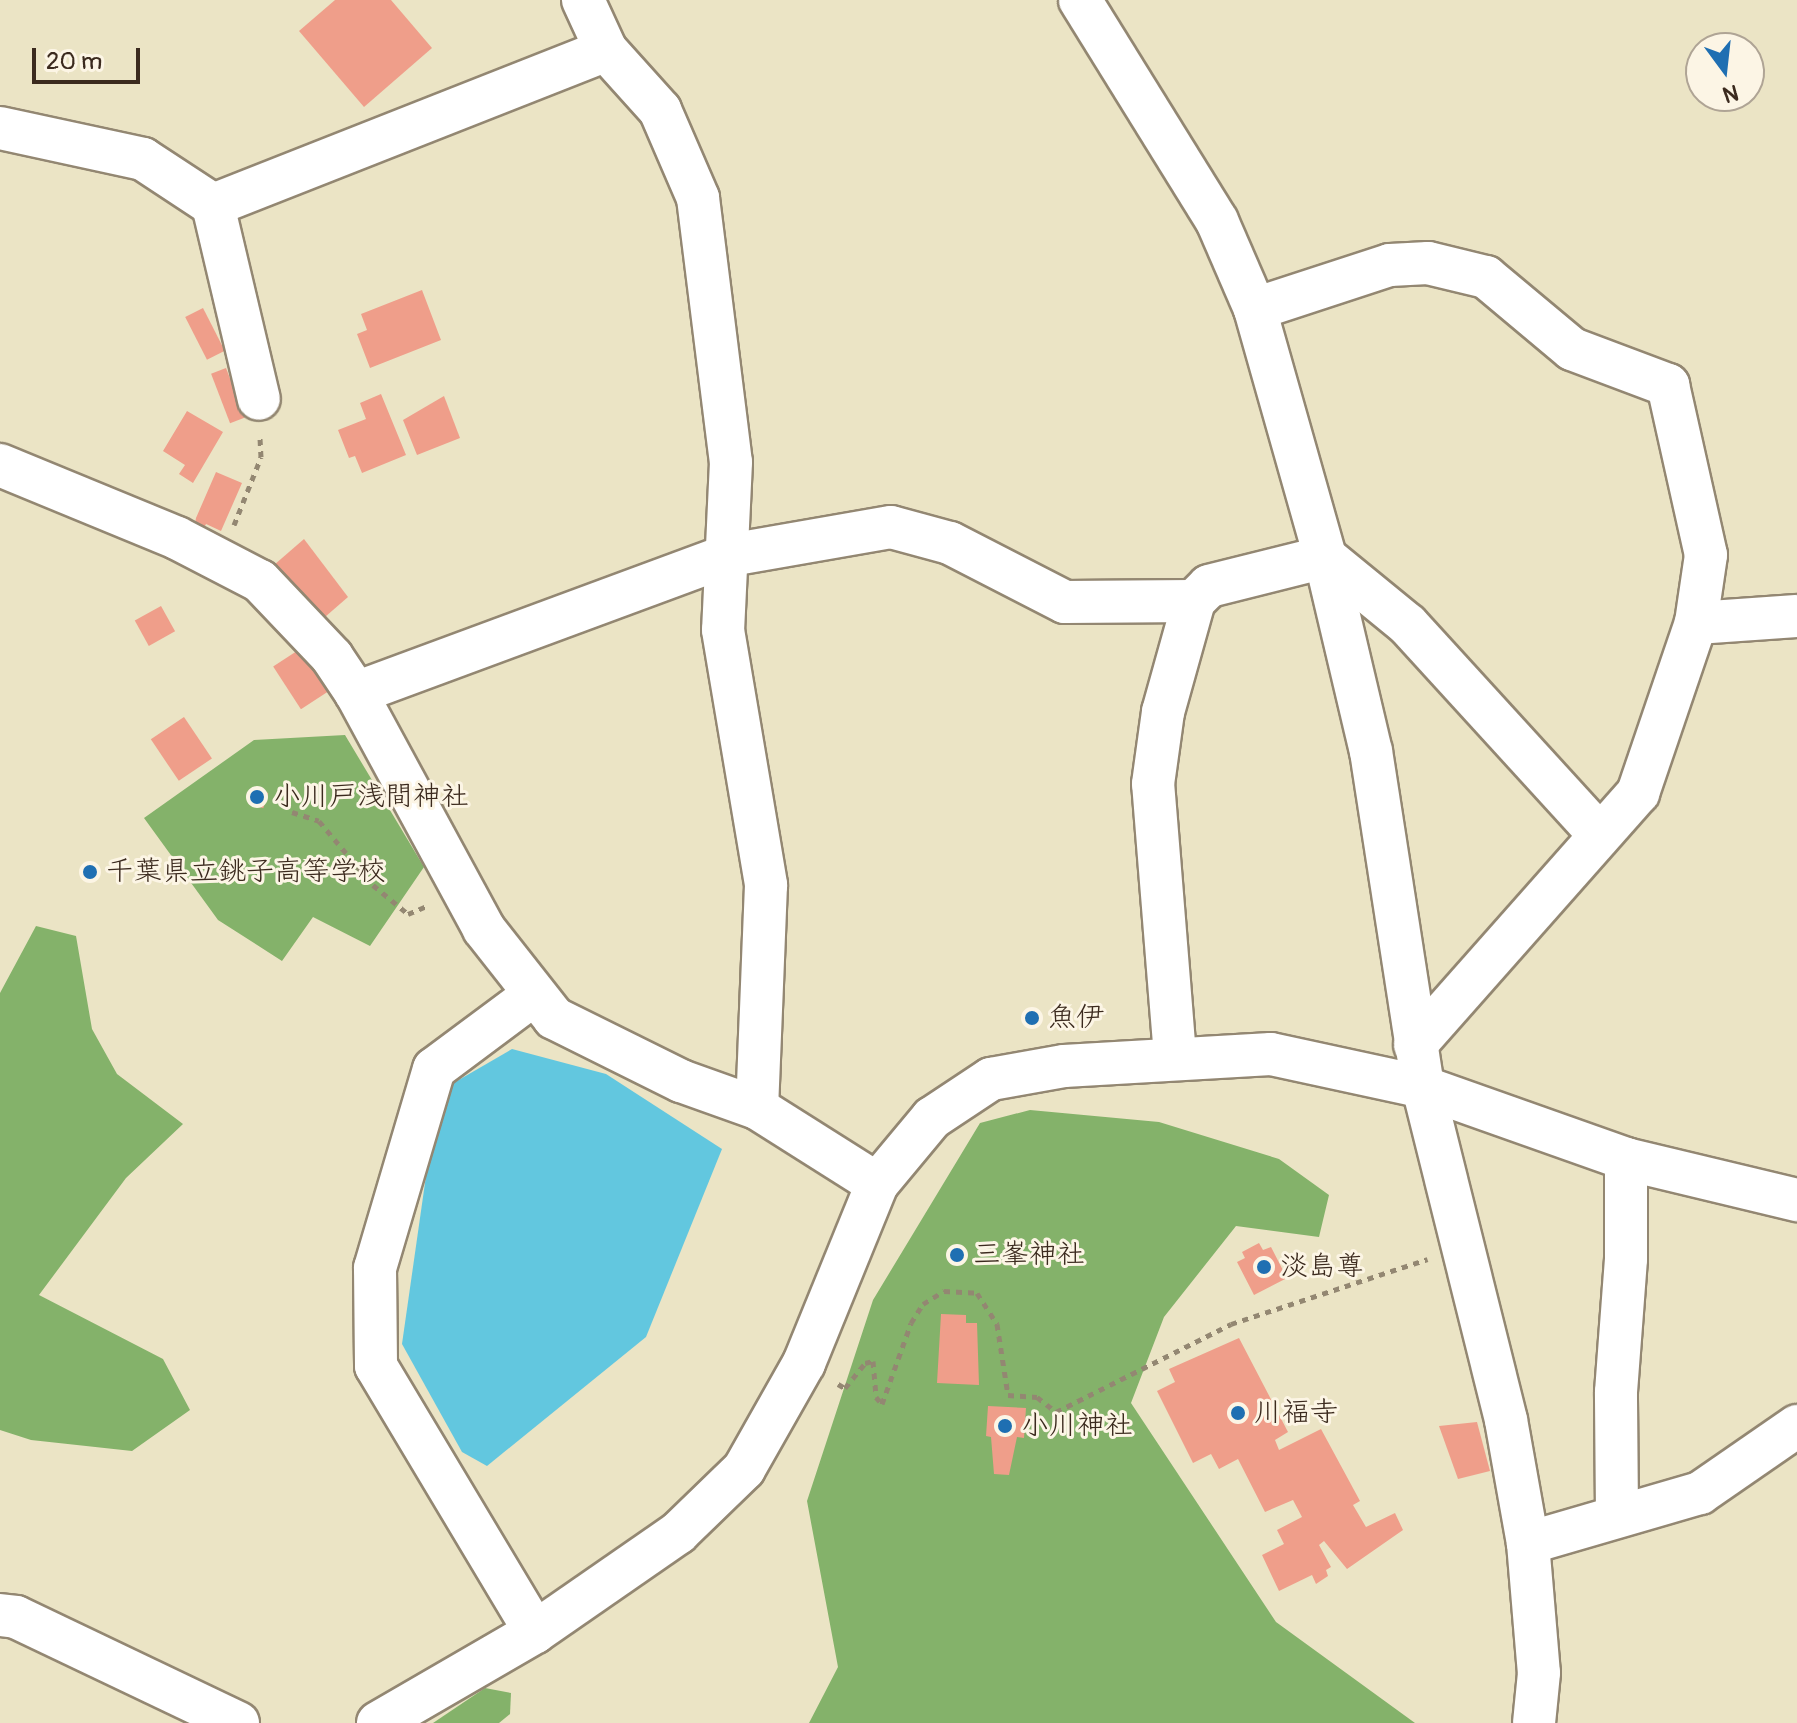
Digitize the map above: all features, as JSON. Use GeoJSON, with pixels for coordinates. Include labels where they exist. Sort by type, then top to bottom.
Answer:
{"type":"FeatureCollection","features":[{"type":"Feature","properties":{"kind":"street"},"geometry":{"type":"LineString","coordinates":[[583,0],[606,50],[660,110],[698,198],[731,462],[730,555],[723,630],[766,885],[757,1108]]}},
{"type":"Feature","properties":{"kind":"street"},"geometry":{"type":"LineString","coordinates":[[1101,7],[1217,221],[1255,309],[1325,557],[1371,751],[1423,1087],[1506,1420],[1528,1543],[1539,1673],[1534,1723]]}},
{"type":"Feature","properties":{"kind":"street"},"geometry":{"type":"LineString","coordinates":[[213,205],[606,50]]}},
{"type":"Feature","properties":{"kind":"street"},"geometry":{"type":"LineString","coordinates":[[0,128],[143,159],[213,205],[259,399]]}},
{"type":"Feature","properties":{"kind":"street"},"geometry":{"type":"LineString","coordinates":[[1255,309],[1390,265],[1428,263],[1486,277],[1572,349],[1668,385],[1706,555],[1696,623],[1638,793],[1415,1045]]}},
{"type":"Feature","properties":{"kind":"street"},"geometry":{"type":"LineString","coordinates":[[0,465],[220,559],[260,581],[332,657],[356,693],[484,929],[532,996],[554,1018],[681,1081],[757,1108],[877,1184]]}},
{"type":"Feature","properties":{"kind":"street"},"geometry":{"type":"LineString","coordinates":[[356,693],[730,555],[891,527],[950,543],[1065,602],[1194,601]]}},
{"type":"Feature","properties":{"kind":"street"},"geometry":{"type":"LineString","coordinates":[[1175,1056],[1153,784],[1163,712],[1194,601],[1209,586],[1325,557]]}},
{"type":"Feature","properties":{"kind":"street"},"geometry":{"type":"LineString","coordinates":[[1325,557],[1408,625],[1599,834]]}},
{"type":"Feature","properties":{"kind":"street"},"geometry":{"type":"LineString","coordinates":[[1696,623],[1797,616]]}},
{"type":"Feature","properties":{"kind":"street"},"geometry":{"type":"LineString","coordinates":[[532,996],[434,1069],[375,1282],[376,1366],[535,1632]]}},
{"type":"Feature","properties":{"kind":"street"},"geometry":{"type":"LineString","coordinates":[[378,1723],[535,1632],[678,1533],[744,1469],[804,1363],[877,1184],[932,1118],[991,1079],[1175,1056],[1271,1054],[1423,1087],[1626,1159],[1797,1200]]}},
{"type":"Feature","properties":{"kind":"street"},"geometry":{"type":"LineString","coordinates":[[1617,1514],[1626,1159]]}},
{"type":"Feature","properties":{"kind":"street"},"geometry":{"type":"LineString","coordinates":[[1528,1543],[1617,1514],[1700,1493],[1797,1426]]}},
{"type":"Feature","properties":{"kind":"street"},"geometry":{"type":"LineString","coordinates":[[0,1615],[16,1617],[238,1723]]}},
{"type":"Feature","properties":{"kind":"path"},"geometry":{"type":"LineString","coordinates":[[220,559],[261,457],[259,399]]}},
{"type":"Feature","properties":{"kind":"path"},"geometry":{"type":"LineString","coordinates":[[292,812],[319,821],[373,885],[408,914]]}},
{"type":"Feature","properties":{"kind":"path"},"geometry":{"type":"LineString","coordinates":[[804,1363],[845,1388],[865,1363],[873,1361],[876,1397],[882,1404],[911,1323],[923,1304],[944,1291],[977,1293],[997,1324],[1008,1395],[1037,1397],[1056,1412],[1231,1324],[1463,1247]]}},
{"type":"Feature","properties":{"kind":"green space"},"geometry":{"type":"Polygon","coordinates":[[[345,735],[424,867],[370,946],[313,917],[282,961],[218,920],[144,818],[254,740],[345,735]]]}},
{"type":"Feature","properties":{"kind":"green space"},"geometry":{"type":"Polygon","coordinates":[[[36,926],[76,936],[92,1029],[117,1074],[183,1124],[126,1178],[39,1295],[163,1359],[190,1410],[132,1451],[31,1440],[0,1430],[0,993],[36,926]]]}},
{"type":"Feature","properties":{"kind":"green space"},"geometry":{"type":"Polygon","coordinates":[[[1030,1110],[1159,1122],[1279,1159],[1329,1195],[1319,1237],[1236,1226],[1164,1317],[1131,1403],[1276,1622],[1415,1723],[809,1723],[838,1667],[807,1501],[873,1300],[980,1123],[1030,1110]]]}},
{"type":"Feature","properties":{"kind":"green space"},"geometry":{"type":"Polygon","coordinates":[[[485,1688],[511,1693],[510,1714],[499,1723],[433,1723],[485,1688]]]}},
{"type":"Feature","properties":{"kind":"water"},"geometry":{"type":"Polygon","coordinates":[[[512,1049],[606,1074],[722,1149],[646,1337],[487,1466],[462,1452],[402,1344],[438,1092],[512,1049]]]}},
{"type":"Feature","properties":{"kind":"building"},"geometry":{"type":"Polygon","coordinates":[[[335,0],[391,0],[432,48],[364,107],[299,31],[335,0]]]}},
{"type":"Feature","properties":{"kind":"building"},"geometry":{"type":"Polygon","coordinates":[[[422,290],[441,340],[370,368],[357,334],[367,330],[361,314],[422,290]]]}},
{"type":"Feature","properties":{"kind":"building"},"geometry":{"type":"Polygon","coordinates":[[[203,308],[225,351],[207,360],[185,317],[203,308]]]}},
{"type":"Feature","properties":{"kind":"building"},"geometry":{"type":"Polygon","coordinates":[[[226,368],[245,417],[230,423],[211,374],[226,368]]]}},
{"type":"Feature","properties":{"kind":"building"},"geometry":{"type":"Polygon","coordinates":[[[381,394],[406,455],[362,473],[355,456],[349,458],[338,430],[366,419],[360,403],[381,394]]]}},
{"type":"Feature","properties":{"kind":"building"},"geometry":{"type":"Polygon","coordinates":[[[444,396],[460,438],[417,455],[403,420],[444,396]]]}},
{"type":"Feature","properties":{"kind":"building"},"geometry":{"type":"Polygon","coordinates":[[[187,411],[223,432],[193,483],[179,474],[185,465],[163,451],[187,411]]]}},
{"type":"Feature","properties":{"kind":"building"},"geometry":{"type":"Polygon","coordinates":[[[216,472],[242,483],[221,531],[206,524],[202,532],[194,529],[196,518],[216,472]]]}},
{"type":"Feature","properties":{"kind":"building"},"geometry":{"type":"Polygon","coordinates":[[[304,539],[348,597],[325,617],[274,565],[304,539]]]}},
{"type":"Feature","properties":{"kind":"building"},"geometry":{"type":"Polygon","coordinates":[[[161,606],[175,631],[149,646],[135,621],[161,606]]]}},
{"type":"Feature","properties":{"kind":"building"},"geometry":{"type":"Polygon","coordinates":[[[300,649],[328,692],[301,709],[273,666],[300,649]]]}},
{"type":"Feature","properties":{"kind":"building"},"geometry":{"type":"Polygon","coordinates":[[[184,717],[212,758],[179,781],[151,739],[184,717]]]}},
{"type":"Feature","properties":{"kind":"building"},"geometry":{"type":"Polygon","coordinates":[[[253,788],[268,793],[263,808],[248,803],[253,788]]]}},
{"type":"Feature","properties":{"kind":"building"},"geometry":{"type":"Polygon","coordinates":[[[1259,1243],[1263,1250],[1271,1247],[1287,1278],[1254,1295],[1237,1262],[1245,1258],[1242,1252],[1259,1243]]]}},
{"type":"Feature","properties":{"kind":"building"},"geometry":{"type":"Polygon","coordinates":[[[941,1314],[966,1315],[966,1323],[977,1323],[979,1385],[937,1383],[941,1314]]]}},
{"type":"Feature","properties":{"kind":"building"},"geometry":{"type":"Polygon","coordinates":[[[1239,1338],[1288,1432],[1275,1440],[1279,1450],[1321,1429],[1360,1501],[1353,1505],[1366,1527],[1395,1513],[1403,1530],[1347,1569],[1324,1541],[1319,1545],[1331,1567],[1326,1570],[1328,1576],[1316,1584],[1312,1575],[1279,1591],[1262,1555],[1284,1544],[1277,1530],[1302,1517],[1293,1500],[1265,1512],[1238,1459],[1219,1469],[1211,1454],[1193,1463],[1157,1391],[1175,1382],[1169,1369],[1239,1338]]]}},
{"type":"Feature","properties":{"kind":"building"},"geometry":{"type":"Polygon","coordinates":[[[988,1406],[1026,1408],[1024,1438],[1017,1437],[1009,1475],[994,1474],[991,1437],[986,1436],[988,1406]]]}},
{"type":"Feature","properties":{"kind":"building"},"geometry":{"type":"Polygon","coordinates":[[[1477,1422],[1490,1471],[1458,1479],[1439,1426],[1477,1422]]]}},
{"type":"Feature","properties":{"kind":"place","name":"小川戸浅間神社"},"geometry":{"type":"Point","coordinates":[257,797]}},
{"type":"Feature","properties":{"kind":"place","name":"千葉県立銚子高等学校"},"geometry":{"type":"Point","coordinates":[90,872]}},
{"type":"Feature","properties":{"kind":"place","name":"魚伊"},"geometry":{"type":"Point","coordinates":[1032,1018]}},
{"type":"Feature","properties":{"kind":"place","name":"三峯神社"},"geometry":{"type":"Point","coordinates":[957,1255]}},
{"type":"Feature","properties":{"kind":"place","name":"淡島尊"},"geometry":{"type":"Point","coordinates":[1264,1267]}},
{"type":"Feature","properties":{"kind":"place","name":"川福寺"},"geometry":{"type":"Point","coordinates":[1238,1413]}},
{"type":"Feature","properties":{"kind":"place","name":"小川神社"},"geometry":{"type":"Point","coordinates":[1005,1426]}}]}
